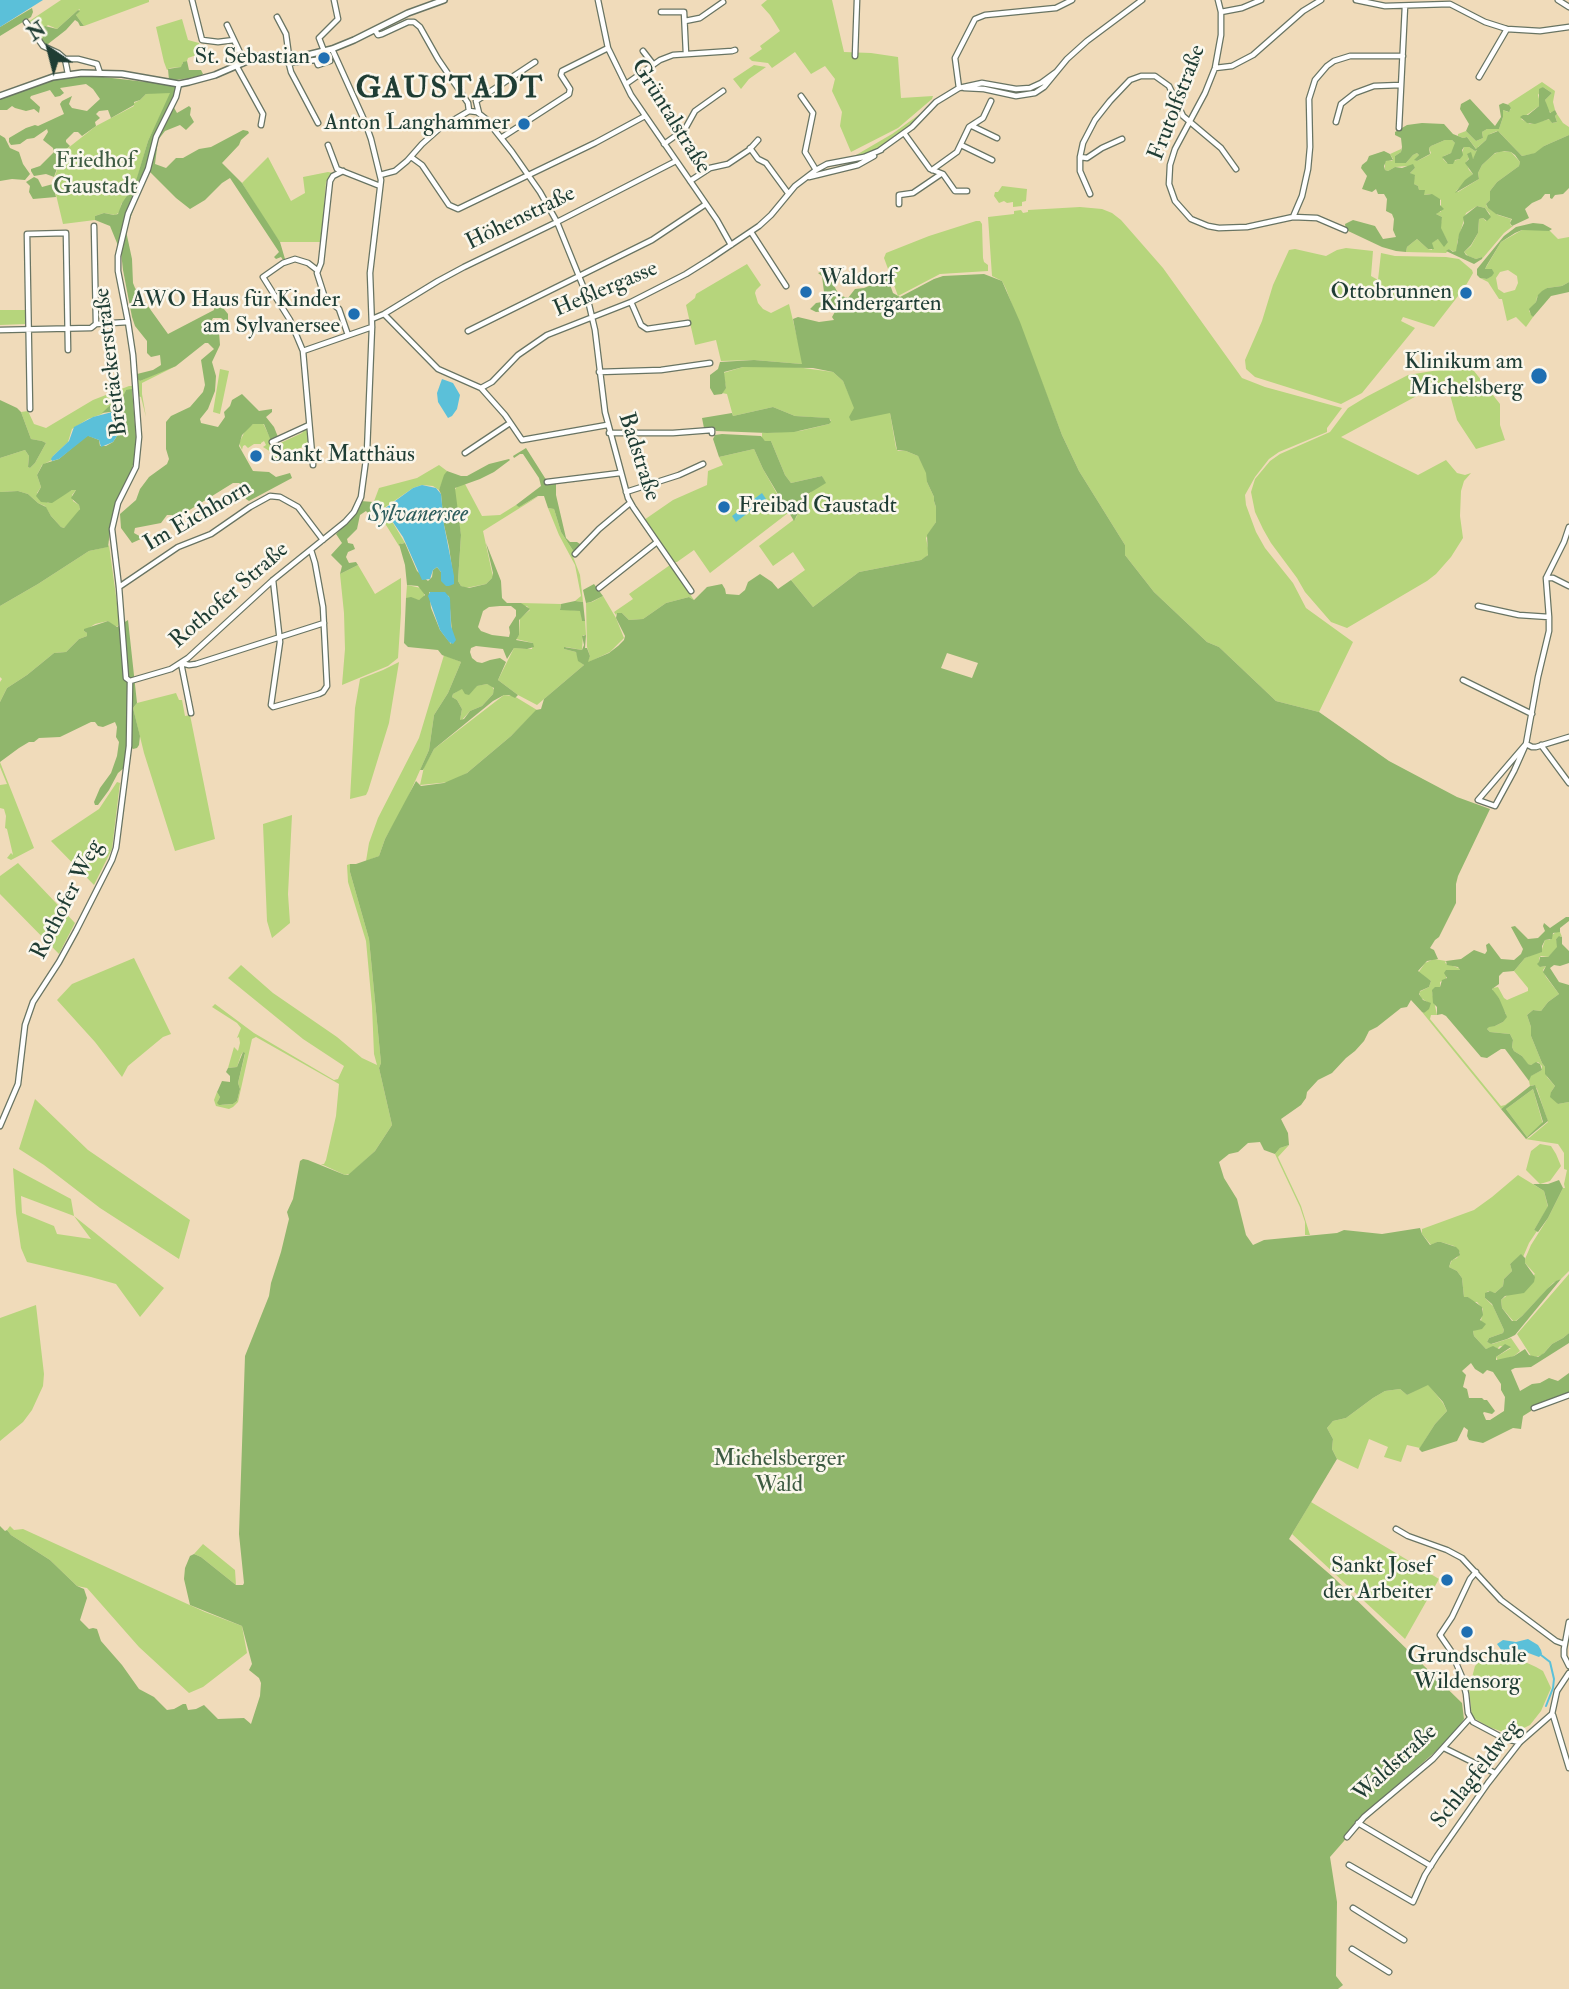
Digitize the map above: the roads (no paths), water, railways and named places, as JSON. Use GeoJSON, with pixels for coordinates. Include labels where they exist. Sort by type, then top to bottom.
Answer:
{"type":"FeatureCollection","features":[{"type":"Feature","properties":{"kind":"street"},"geometry":{"type":"LineString","coordinates":[[324,51],[319,38],[338,17],[334,0]]}},
{"type":"Feature","properties":{"kind":"street"},"geometry":{"type":"LineString","coordinates":[[288,59],[331,49],[408,13],[443,0]]}},
{"type":"Feature","properties":{"kind":"street","name":"Grüntalstraße"},"geometry":{"type":"LineString","coordinates":[[598,0],[608,48],[625,84],[731,245]]}},
{"type":"Feature","properties":{"kind":"street"},"geometry":{"type":"LineString","coordinates":[[855,56],[857,0]]}},
{"type":"Feature","properties":{"kind":"street"},"geometry":{"type":"LineString","coordinates":[[959,88],[955,58],[975,19],[985,15],[1056,8],[1072,0]]}},
{"type":"Feature","properties":{"kind":"street"},"geometry":{"type":"LineString","coordinates":[[805,178],[858,164],[904,133],[936,102],[959,88],[982,83],[1016,89],[1030,88],[1041,83],[1087,41],[1142,0]]}},
{"type":"Feature","properties":{"kind":"street","name":"Frutolfstraße"},"geometry":{"type":"LineString","coordinates":[[1218,0],[1221,37],[1215,68],[1172,157],[1170,191],[1185,214],[1199,224],[1219,228],[1247,226],[1293,216],[1317,218],[1345,230]]}},
{"type":"Feature","properties":{"kind":"street"},"geometry":{"type":"LineString","coordinates":[[1221,12],[1242,8],[1261,0]]}},
{"type":"Feature","properties":{"kind":"street"},"geometry":{"type":"LineString","coordinates":[[1215,68],[1232,66],[1253,55],[1303,11],[1321,0]]}},
{"type":"Feature","properties":{"kind":"street"},"geometry":{"type":"LineString","coordinates":[[1356,0],[1377,5],[1450,4],[1485,22],[1507,29],[1540,31],[1569,27]]}},
{"type":"Feature","properties":{"kind":"street"},"geometry":{"type":"LineString","coordinates":[[1558,0],[1569,8]]}},
{"type":"Feature","properties":{"kind":"street"},"geometry":{"type":"LineString","coordinates":[[685,21],[700,18],[723,2]]}},
{"type":"Feature","properties":{"kind":"street"},"geometry":{"type":"LineString","coordinates":[[192,3],[202,40],[234,40]]}},
{"type":"Feature","properties":{"kind":"street"},"geometry":{"type":"LineString","coordinates":[[1399,128],[1405,6]]}},
{"type":"Feature","properties":{"kind":"street"},"geometry":{"type":"LineString","coordinates":[[661,12],[684,12],[686,54]]}},
{"type":"Feature","properties":{"kind":"street"},"geometry":{"type":"LineString","coordinates":[[277,17],[286,34],[288,59],[318,123]]}},
{"type":"Feature","properties":{"kind":"street"},"geometry":{"type":"LineString","coordinates":[[26,22],[43,46],[65,59],[68,74]]}},
{"type":"Feature","properties":{"kind":"street"},"geometry":{"type":"LineString","coordinates":[[374,30],[382,34],[402,24],[414,22],[469,109],[480,114]]}},
{"type":"Feature","properties":{"kind":"street"},"geometry":{"type":"LineString","coordinates":[[227,25],[244,61]]}},
{"type":"Feature","properties":{"kind":"street"},"geometry":{"type":"LineString","coordinates":[[1479,77],[1507,29]]}},
{"type":"Feature","properties":{"kind":"street"},"geometry":{"type":"LineString","coordinates":[[501,138],[569,94],[570,89],[561,75],[562,71],[608,48]]}},
{"type":"Feature","properties":{"kind":"street"},"geometry":{"type":"LineString","coordinates":[[303,351],[372,327],[370,273],[380,175],[365,122],[331,49]]}},
{"type":"Feature","properties":{"kind":"street"},"geometry":{"type":"LineString","coordinates":[[625,84],[653,64],[673,55],[735,50]]}},
{"type":"Feature","properties":{"kind":"street"},"geometry":{"type":"LineString","coordinates":[[643,51],[653,64]]}},
{"type":"Feature","properties":{"kind":"street"},"geometry":{"type":"LineString","coordinates":[[0,96],[36,82],[68,74],[122,74],[179,84],[205,79],[263,55],[316,61],[318,65],[330,61]]}},
{"type":"Feature","properties":{"kind":"street"},"geometry":{"type":"LineString","coordinates":[[1293,216],[1302,196],[1308,169],[1308,99],[1315,80],[1327,66],[1343,58],[1357,55],[1403,55]]}},
{"type":"Feature","properties":{"kind":"street"},"geometry":{"type":"LineString","coordinates":[[65,59],[78,58],[97,64],[100,73]]}},
{"type":"Feature","properties":{"kind":"street"},"geometry":{"type":"LineString","coordinates":[[380,175],[392,173],[440,128],[469,109],[475,101],[535,62]]}},
{"type":"Feature","properties":{"kind":"street"},"geometry":{"type":"LineString","coordinates":[[236,65],[263,114],[261,125]]}},
{"type":"Feature","properties":{"kind":"street"},"geometry":{"type":"LineString","coordinates":[[1090,194],[1082,177],[1080,157],[1083,143],[1102,110],[1127,83],[1137,77],[1155,76],[1165,82],[1172,91],[1180,112],[1221,148],[1236,169]]}},
{"type":"Feature","properties":{"kind":"street","name":"Breitäckerstraße"},"geometry":{"type":"LineString","coordinates":[[130,681],[126,678],[112,529],[118,503],[136,467],[139,443],[128,322],[118,271],[120,244],[128,214],[150,163],[156,137],[179,84]]}},
{"type":"Feature","properties":{"kind":"street"},"geometry":{"type":"LineString","coordinates":[[1336,122],[1341,104],[1355,93],[1374,86],[1401,85]]}},
{"type":"Feature","properties":{"kind":"street"},"geometry":{"type":"LineString","coordinates":[[664,144],[686,128],[695,111],[723,91]]}},
{"type":"Feature","properties":{"kind":"street"},"geometry":{"type":"LineString","coordinates":[[801,96],[813,113],[805,152],[816,170]]}},
{"type":"Feature","properties":{"kind":"street"},"geometry":{"type":"LineString","coordinates":[[475,101],[480,114]]}},
{"type":"Feature","properties":{"kind":"street"},"geometry":{"type":"LineString","coordinates":[[932,170],[957,152],[971,125],[983,118],[991,101]]}},
{"type":"Feature","properties":{"kind":"street","name":"Badstraße"},"geometry":{"type":"LineString","coordinates":[[480,114],[529,176],[557,222],[593,318],[607,425],[630,503],[691,590]]}},
{"type":"Feature","properties":{"kind":"street"},"geometry":{"type":"LineString","coordinates":[[411,157],[422,165],[449,205],[458,209],[645,116]]}},
{"type":"Feature","properties":{"kind":"street"},"geometry":{"type":"LineString","coordinates":[[971,125],[997,138]]}},
{"type":"Feature","properties":{"kind":"street"},"geometry":{"type":"LineString","coordinates":[[904,133],[932,170],[941,173],[955,191],[967,191]]}},
{"type":"Feature","properties":{"kind":"street"},"geometry":{"type":"LineString","coordinates":[[1080,157],[1087,158],[1101,148],[1122,139]]}},
{"type":"Feature","properties":{"kind":"street"},"geometry":{"type":"LineString","coordinates":[[690,181],[710,167],[728,164],[758,140]]}},
{"type":"Feature","properties":{"kind":"street"},"geometry":{"type":"LineString","coordinates":[[328,145],[336,166],[380,186]]}},
{"type":"Feature","properties":{"kind":"street"},"geometry":{"type":"LineString","coordinates":[[961,145],[992,160]]}},
{"type":"Feature","properties":{"kind":"street"},"geometry":{"type":"LineString","coordinates":[[750,148],[758,159],[766,163],[788,193]]}},
{"type":"Feature","properties":{"kind":"street","name":"Heßlergasse"},"geometry":{"type":"LineString","coordinates":[[481,388],[492,382],[518,355],[537,341],[631,302],[686,274],[751,232],[771,215],[788,193],[816,170],[827,164],[864,157],[881,150]]}},
{"type":"Feature","properties":{"kind":"street","name":"Höhenstraße"},"geometry":{"type":"LineString","coordinates":[[372,319],[438,281],[676,161]]}},
{"type":"Feature","properties":{"kind":"street"},"geometry":{"type":"LineString","coordinates":[[317,270],[320,266],[330,181],[333,176],[343,171]]}},
{"type":"Feature","properties":{"kind":"street"},"geometry":{"type":"LineString","coordinates":[[899,204],[899,195],[913,193],[941,173]]}},
{"type":"Feature","properties":{"kind":"street"},"geometry":{"type":"LineString","coordinates":[[468,331],[652,240],[706,204]]}},
{"type":"Feature","properties":{"kind":"street"},"geometry":{"type":"LineString","coordinates":[[94,226],[96,324]]}},
{"type":"Feature","properties":{"kind":"street"},"geometry":{"type":"LineString","coordinates":[[751,232],[786,286]]}},
{"type":"Feature","properties":{"kind":"street"},"geometry":{"type":"LineString","coordinates":[[30,409],[27,234],[66,233],[68,350]]}},
{"type":"Feature","properties":{"kind":"street"},"geometry":{"type":"LineString","coordinates":[[313,465],[303,351],[290,320],[263,277],[289,259],[300,259],[311,264],[317,270],[325,298],[339,309],[348,335]]}},
{"type":"Feature","properties":{"kind":"street"},"geometry":{"type":"LineString","coordinates":[[631,302],[641,325],[647,330],[688,323]]}},
{"type":"Feature","properties":{"kind":"street"},"geometry":{"type":"LineString","coordinates":[[384,314],[438,369],[481,388],[522,440],[607,425]]}},
{"type":"Feature","properties":{"kind":"street"},"geometry":{"type":"LineString","coordinates":[[0,330],[91,328],[96,324],[128,322]]}},
{"type":"Feature","properties":{"kind":"street","name":"Rothofer Straße"},"geometry":{"type":"LineString","coordinates":[[130,681],[164,672],[181,663],[354,512],[360,499],[366,461],[372,327]]}},
{"type":"Feature","properties":{"kind":"street"},"geometry":{"type":"LineString","coordinates":[[599,372],[661,370],[710,363]]}},
{"type":"Feature","properties":{"kind":"street"},"geometry":{"type":"LineString","coordinates":[[465,453],[510,423]]}},
{"type":"Feature","properties":{"kind":"street"},"geometry":{"type":"LineString","coordinates":[[272,442],[309,425]]}},
{"type":"Feature","properties":{"kind":"street"},"geometry":{"type":"LineString","coordinates":[[610,433],[712,430],[712,433]]}},
{"type":"Feature","properties":{"kind":"street"},"geometry":{"type":"LineString","coordinates":[[626,492],[703,464]]}},
{"type":"Feature","properties":{"kind":"street"},"geometry":{"type":"LineString","coordinates":[[547,482],[620,473]]}},
{"type":"Feature","properties":{"kind":"street","name":"Im Eichhorn"},"geometry":{"type":"LineString","coordinates":[[119,587],[178,547],[211,534],[270,496],[280,497],[298,507],[323,540]]}},
{"type":"Feature","properties":{"kind":"street"},"geometry":{"type":"LineString","coordinates":[[575,554],[593,534],[630,503]]}},
{"type":"Feature","properties":{"kind":"street"},"geometry":{"type":"LineString","coordinates":[[1526,744],[1478,800],[1495,806],[1526,744],[1549,631],[1546,578],[1569,527]]}},
{"type":"Feature","properties":{"kind":"street"},"geometry":{"type":"LineString","coordinates":[[599,588],[657,542]]}},
{"type":"Feature","properties":{"kind":"street"},"geometry":{"type":"LineString","coordinates":[[273,580],[280,638],[271,705],[278,706],[326,689],[321,591],[311,550]]}},
{"type":"Feature","properties":{"kind":"street"},"geometry":{"type":"LineString","coordinates":[[1546,578],[1553,578],[1569,586]]}},
{"type":"Feature","properties":{"kind":"street"},"geometry":{"type":"LineString","coordinates":[[1478,606],[1519,615],[1549,617]]}},
{"type":"Feature","properties":{"kind":"street"},"geometry":{"type":"LineString","coordinates":[[191,713],[181,663],[196,664],[324,623]]}},
{"type":"Feature","properties":{"kind":"street"},"geometry":{"type":"LineString","coordinates":[[1463,680],[1532,714]]}},
{"type":"Feature","properties":{"kind":"street","name":"Rothofer Weg"},"geometry":{"type":"LineString","coordinates":[[0,1126],[18,1084],[25,1025],[30,1007],[76,931],[116,848],[129,746],[130,681]]}},
{"type":"Feature","properties":{"kind":"street"},"geometry":{"type":"LineString","coordinates":[[1526,744],[1532,747],[1541,746],[1569,737]]}},
{"type":"Feature","properties":{"kind":"street"},"geometry":{"type":"LineString","coordinates":[[1541,746],[1569,783]]}},
{"type":"Feature","properties":{"kind":"street"},"geometry":{"type":"LineString","coordinates":[[1534,1408],[1569,1395]]}},
{"type":"Feature","properties":{"kind":"street"},"geometry":{"type":"LineString","coordinates":[[1396,1529],[1457,1554],[1501,1600],[1556,1641],[1564,1644]]}},
{"type":"Feature","properties":{"kind":"street"},"geometry":{"type":"LineString","coordinates":[[1476,1572],[1440,1635],[1451,1651],[1462,1677],[1470,1718],[1476,1724],[1506,1739],[1520,1742]]}},
{"type":"Feature","properties":{"kind":"street"},"geometry":{"type":"LineString","coordinates":[[1569,1622],[1564,1644],[1564,1656],[1569,1666]]}},
{"type":"Feature","properties":{"kind":"street","name":"Schlagfeldweg"},"geometry":{"type":"LineString","coordinates":[[1349,1865],[1413,1902],[1431,1866],[1495,1773],[1520,1742],[1552,1714],[1557,1691],[1569,1673]]}},
{"type":"Feature","properties":{"kind":"street"},"geometry":{"type":"LineString","coordinates":[[1552,1714],[1569,1768]]}},
{"type":"Feature","properties":{"kind":"street","name":"Waldstraße"},"geometry":{"type":"LineString","coordinates":[[1347,1837],[1358,1823],[1444,1748],[1470,1718]]}},
{"type":"Feature","properties":{"kind":"street"},"geometry":{"type":"LineString","coordinates":[[1444,1748],[1495,1773]]}},
{"type":"Feature","properties":{"kind":"street"},"geometry":{"type":"LineString","coordinates":[[1358,1823],[1431,1866]]}},
{"type":"Feature","properties":{"kind":"street"},"geometry":{"type":"LineString","coordinates":[[1353,1908],[1404,1940]]}},
{"type":"Feature","properties":{"kind":"street"},"geometry":{"type":"LineString","coordinates":[[1352,1949],[1389,1972]]}},
{"type":"Feature","properties":{"kind":"water"},"geometry":{"type":"Polygon","coordinates":[[[0,0],[43,0],[0,27],[0,0]]]}},
{"type":"Feature","properties":{"kind":"water"},"geometry":{"type":"Polygon","coordinates":[[[442,379],[453,383],[460,395],[457,409],[448,418],[438,402],[437,393],[442,379]]]}},
{"type":"Feature","properties":{"kind":"water"},"geometry":{"type":"Polygon","coordinates":[[[116,411],[121,415],[121,430],[113,442],[101,447],[99,440],[88,436],[59,459],[52,461],[53,456],[69,441],[74,427],[93,417],[116,411]]]}},
{"type":"Feature","properties":{"kind":"water","name":"Sylvanersee"},"geometry":{"type":"Polygon","coordinates":[[[422,485],[436,488],[441,494],[454,576],[454,584],[449,586],[441,581],[441,572],[437,567],[430,579],[422,580],[403,537],[384,509],[413,488],[422,485]]]}},
{"type":"Feature","properties":{"kind":"water"},"geometry":{"type":"Polygon","coordinates":[[[762,493],[766,499],[736,522],[732,516],[762,493]]]}},
{"type":"Feature","properties":{"kind":"water"},"geometry":{"type":"Polygon","coordinates":[[[430,592],[445,592],[450,598],[451,626],[456,640],[453,644],[440,630],[428,596],[430,592]]]}},
{"type":"Feature","properties":{"kind":"water"},"geometry":{"type":"Polygon","coordinates":[[[1528,1639],[1538,1645],[1542,1654],[1539,1657],[1515,1648],[1502,1651],[1497,1644],[1503,1640],[1516,1642],[1528,1639]]]}},
{"type":"Feature","properties":{"kind":"waterway"},"geometry":{"type":"LineString","coordinates":[[1541,1655],[1550,1662],[1554,1679],[1546,1706]]}},
{"type":"Feature","properties":{"kind":"place","name":"St. Sebastian"},"geometry":{"type":"Point","coordinates":[324,58]}},
{"type":"Feature","properties":{"kind":"place","name":"Anton Langhammer"},"geometry":{"type":"Point","coordinates":[524,124]}},
{"type":"Feature","properties":{"kind":"place","name":"Waldorf Kindergarten"},"geometry":{"type":"Point","coordinates":[806,292]}},
{"type":"Feature","properties":{"kind":"place","name":"Ottobrunnen"},"geometry":{"type":"Point","coordinates":[1466,293]}},
{"type":"Feature","properties":{"kind":"place","name":"AWO Haus für Kinder am Sylvanersee"},"geometry":{"type":"Point","coordinates":[354,314]}},
{"type":"Feature","properties":{"kind":"place","name":"Klinikum am Michelsberg"},"geometry":{"type":"Point","coordinates":[1539,376]}},
{"type":"Feature","properties":{"kind":"place","name":"Sankt Matthäus"},"geometry":{"type":"Point","coordinates":[256,456]}},
{"type":"Feature","properties":{"kind":"place","name":"Freibad Gaustadt"},"geometry":{"type":"Point","coordinates":[724,507]}},
{"type":"Feature","properties":{"kind":"place","name":"Sankt Josef der Arbeiter"},"geometry":{"type":"Point","coordinates":[1447,1580]}},
{"type":"Feature","properties":{"kind":"place","name":"Grundschule Wildensorg"},"geometry":{"type":"Point","coordinates":[1467,1632]}},
{"type":"Feature","properties":{"kind":"district","name":"GAUSTADT"},"geometry":{"type":"Point","coordinates":[450,91]}},
{"type":"Feature","properties":{"kind":"park label","name":"Friedhof Gaustadt"},"geometry":{"type":"Point","coordinates":[95,175]}},
{"type":"Feature","properties":{"kind":"park label","name":"Michelsberger Wald"},"geometry":{"type":"Point","coordinates":[779,1473]}}]}
